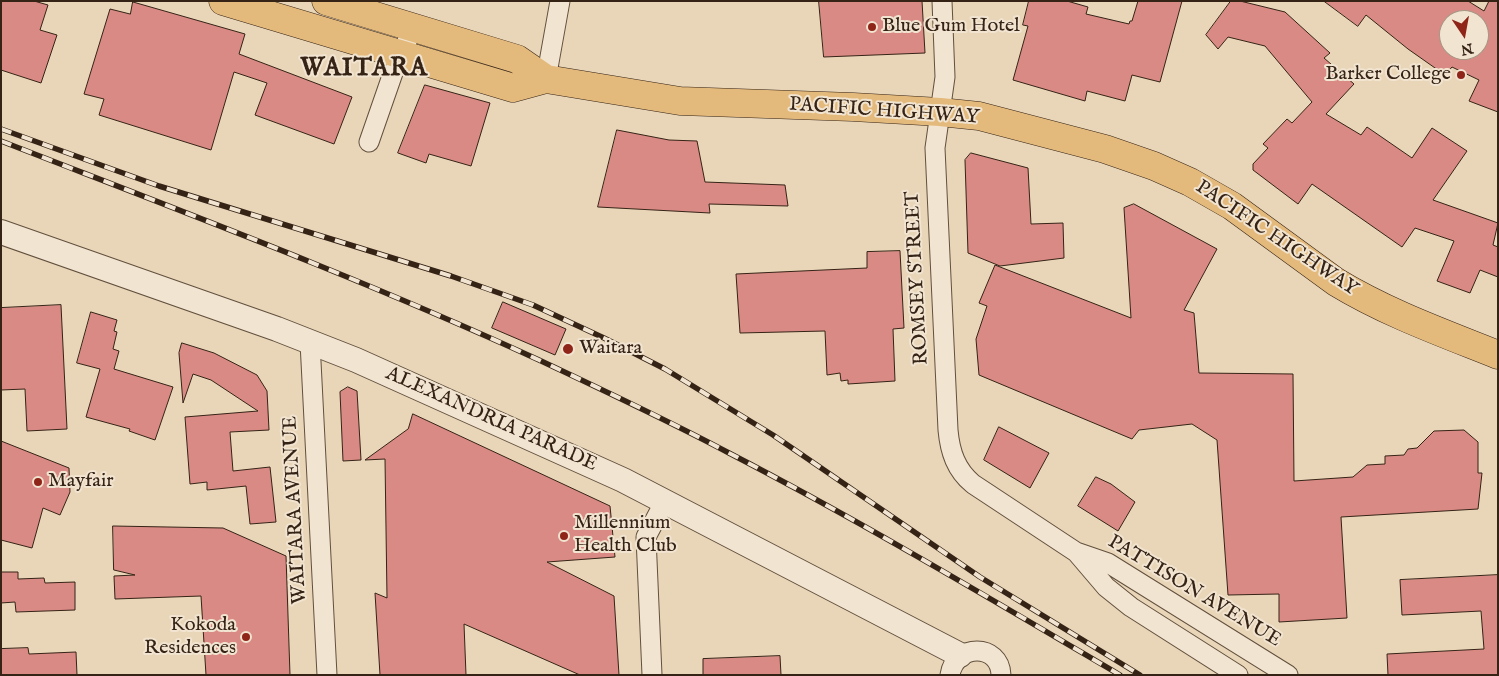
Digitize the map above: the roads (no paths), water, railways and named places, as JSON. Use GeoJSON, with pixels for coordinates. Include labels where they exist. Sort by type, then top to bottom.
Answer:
{"type":"FeatureCollection","features":[{"type":"Feature","properties":{"kind":"main road","name":"PACIFIC HIGHWAY"},"geometry":{"type":"LineString","coordinates":[[223,1],[513,88],[546,79],[680,101],[940,112],[984,117],[1105,149],[1154,166],[1190,182],[1232,206],[1352,292],[1420,325],[1498,354]]}},
{"type":"Feature","properties":{"kind":"main road","name":"PACIFIC HIGHWAY"},"geometry":{"type":"LineString","coordinates":[[326,1],[517,59],[546,79]]}},
{"type":"Feature","properties":{"kind":"street"},"geometry":{"type":"LineString","coordinates":[[546,79],[560,1]]}},
{"type":"Feature","properties":{"kind":"street","name":"ROMSEY STREET"},"geometry":{"type":"LineString","coordinates":[[942,1],[945,77],[934,148],[949,442]]}},
{"type":"Feature","properties":{"kind":"street"},"geometry":{"type":"LineString","coordinates":[[369,142],[393,73],[403,56],[411,28]]}},
{"type":"Feature","properties":{"kind":"street","name":"ALEXANDRIA PARADE"},"geometry":{"type":"LineString","coordinates":[[1,232],[356,360],[623,480],[665,501],[955,665]]}},
{"type":"Feature","properties":{"kind":"street","name":"WAITARA AVENUE"},"geometry":{"type":"LineString","coordinates":[[310,342],[327,675]]}},
{"type":"Feature","properties":{"kind":"street","name":"PATTISON AVENUE"},"geometry":{"type":"LineString","coordinates":[[949,442],[954,460],[965,477],[1076,552],[1106,586],[1132,607],[1238,675]]}},
{"type":"Feature","properties":{"kind":"street"},"geometry":{"type":"LineString","coordinates":[[652,675],[646,537],[665,501]]}},
{"type":"Feature","properties":{"kind":"street","name":"PATTISON AVENUE"},"geometry":{"type":"LineString","coordinates":[[1076,552],[1108,563],[1288,675]]}},
{"type":"Feature","properties":{"kind":"street"},"geometry":{"type":"LineString","coordinates":[[955,665],[968,652],[977,650],[985,652],[998,663],[1001,675]]}},
{"type":"Feature","properties":{"kind":"railway"},"geometry":{"type":"LineString","coordinates":[[1,129],[159,186],[451,276],[533,305],[604,338],[665,369],[773,435],[980,577],[1140,675]]}},
{"type":"Feature","properties":{"kind":"railway"},"geometry":{"type":"LineString","coordinates":[[1,141],[406,301],[611,394],[706,441],[828,506],[1120,675]]}},
{"type":"Feature","properties":{"kind":"place","name":"Blue Gum Hotel"},"geometry":{"type":"Point","coordinates":[872,27]}},
{"type":"Feature","properties":{"kind":"place","name":"Barker College"},"geometry":{"type":"Point","coordinates":[1461,75]}},
{"type":"Feature","properties":{"kind":"place","name":"Waitara"},"geometry":{"type":"Point","coordinates":[568,349]}},
{"type":"Feature","properties":{"kind":"place","name":"Mayfair"},"geometry":{"type":"Point","coordinates":[38,482]}},
{"type":"Feature","properties":{"kind":"place","name":"Millennium Health Club"},"geometry":{"type":"Point","coordinates":[564,536]}},
{"type":"Feature","properties":{"kind":"place","name":"Kokoda Residences"},"geometry":{"type":"Point","coordinates":[246,637]}},
{"type":"Feature","properties":{"kind":"district","name":"WAITARA"},"geometry":{"type":"Point","coordinates":[364,70]}}]}
